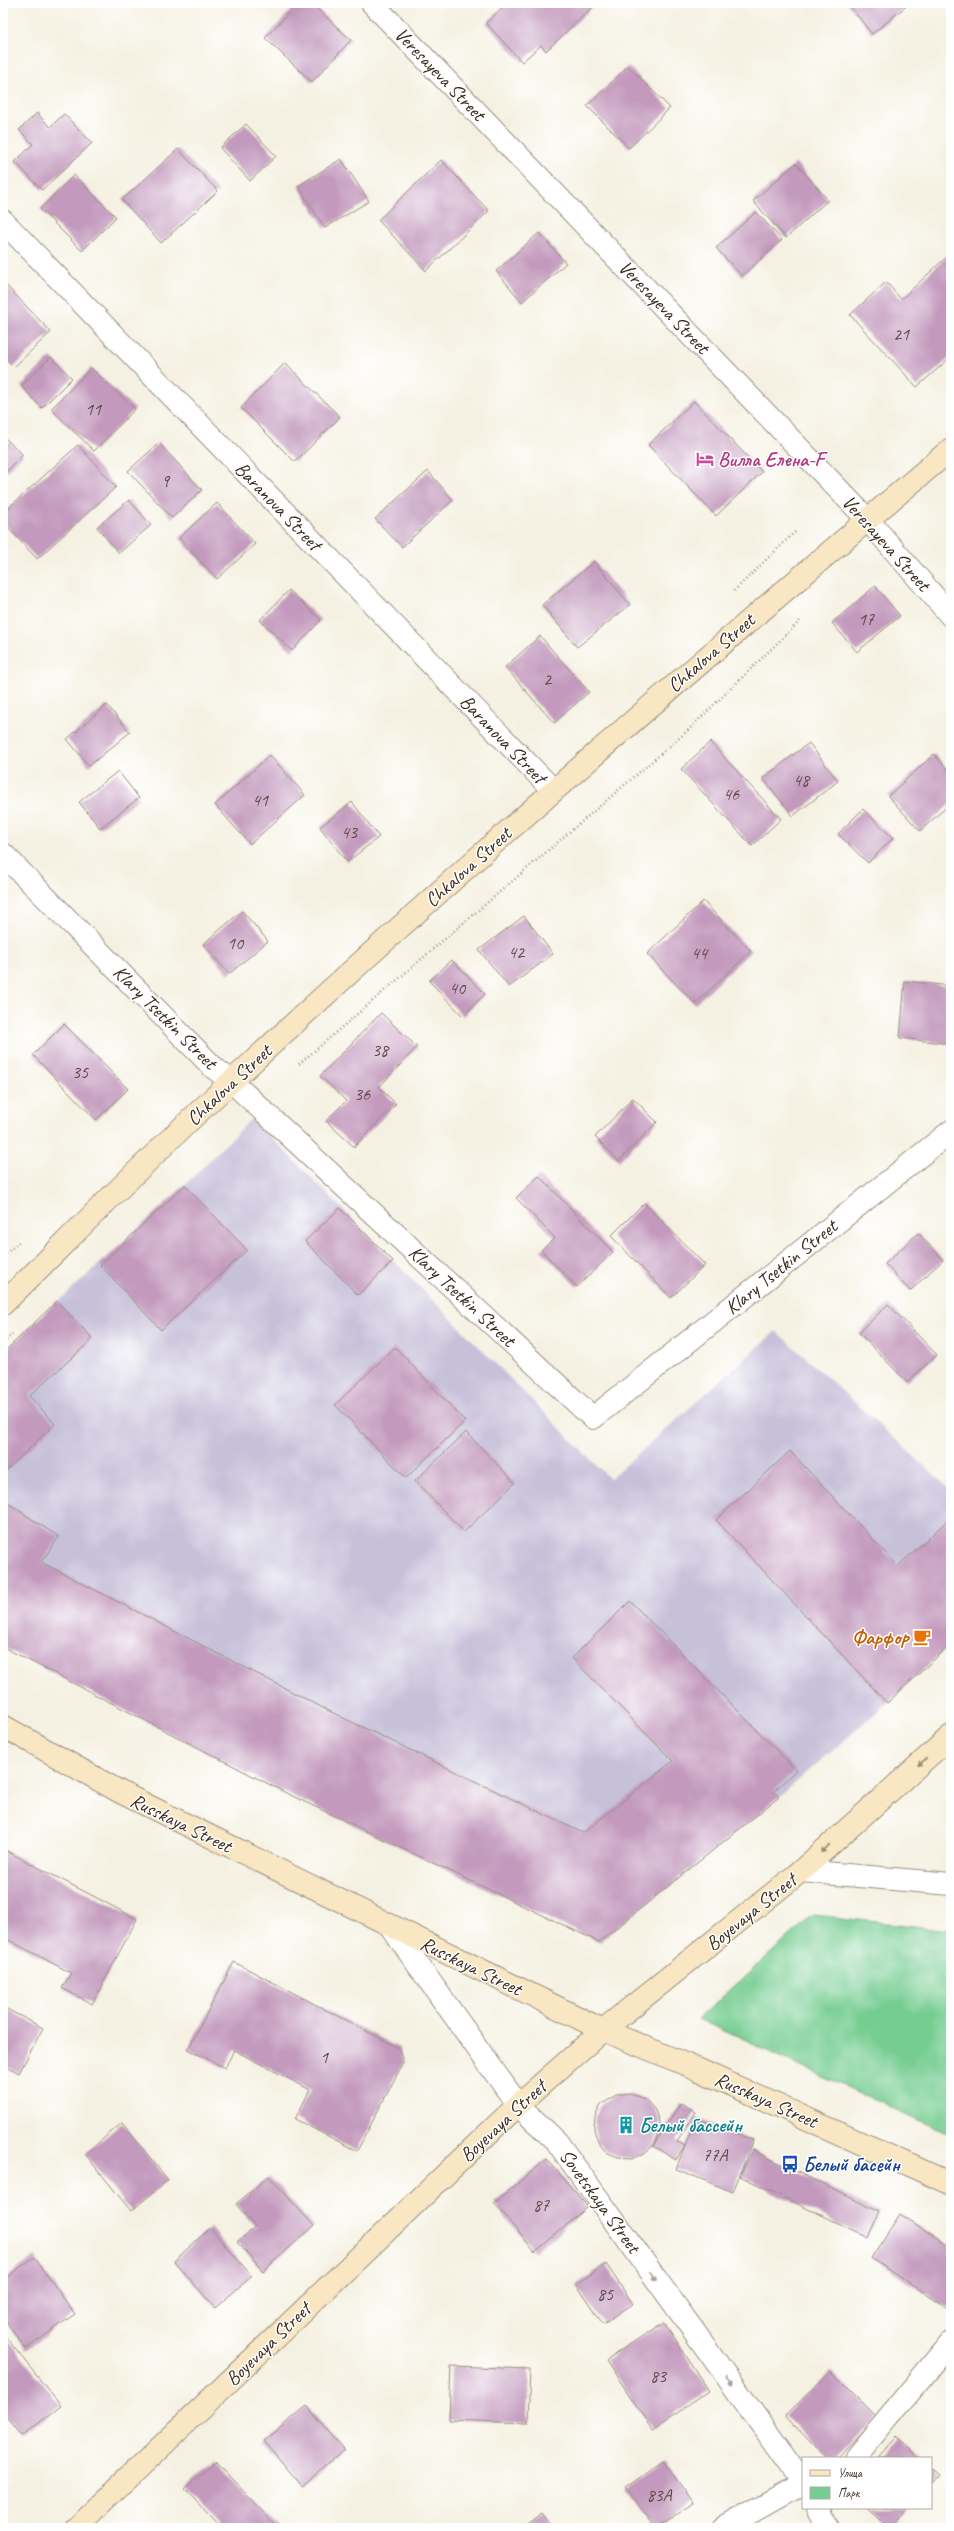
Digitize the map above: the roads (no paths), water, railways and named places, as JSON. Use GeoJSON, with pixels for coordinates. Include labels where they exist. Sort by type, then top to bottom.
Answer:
{"type":"FeatureCollection","features":[{"type":"Feature","properties":{"kind":"street","name":"Veresayeva Street"},"geometry":{"type":"LineString","coordinates":[[372,3],[867,519],[951,616]]}},
{"type":"Feature","properties":{"kind":"street","name":"Baranova Street"},"geometry":{"type":"LineString","coordinates":[[3,221],[553,790]]}},
{"type":"Feature","properties":{"kind":"street","name":"Chkalova Street"},"geometry":{"type":"LineString","coordinates":[[3,1304],[231,1081],[553,790],[867,519],[951,449]]}},
{"type":"Feature","properties":{"kind":"street","name":"Klary Tsetkin Street"},"geometry":{"type":"LineString","coordinates":[[3,854],[214,1068],[231,1081],[593,1418],[951,1131]]}},
{"type":"Feature","properties":{"kind":"street","name":"Russkaya Street"},"geometry":{"type":"LineString","coordinates":[[3,1726],[122,1793],[391,1927],[603,2030],[705,2073],[951,2184]]}},
{"type":"Feature","properties":{"kind":"street","name":"Boyevaya Street"},"geometry":{"type":"LineString","coordinates":[[76,2528],[518,2105],[603,2030],[801,1871],[951,1736]]}},
{"type":"Feature","properties":{"kind":"street"},"geometry":{"type":"LineString","coordinates":[[801,1871],[951,1884]]}},
{"type":"Feature","properties":{"kind":"street","name":"Sovetskaya Street"},"geometry":{"type":"LineString","coordinates":[[391,1927],[518,2105],[557,2142],[802,2482]]}},
{"type":"Feature","properties":{"kind":"street"},"geometry":{"type":"LineString","coordinates":[[856,2457],[951,2342]]}},
{"type":"Feature","properties":{"kind":"street"},"geometry":{"type":"LineString","coordinates":[[723,2528],[802,2484]]}},
{"type":"Feature","properties":{"kind":"street"},"geometry":{"type":"LineString","coordinates":[[818,2509],[828,2528]]}},
{"type":"Feature","properties":{"kind":"place","name":"Вилла Елена-F"},"geometry":{"type":"Point","coordinates":[705,459]}},
{"type":"Feature","properties":{"kind":"place","name":"Фарфор"},"geometry":{"type":"Point","coordinates":[922,1637]}},
{"type":"Feature","properties":{"kind":"place","name":"Белый баcсейн"},"geometry":{"type":"Point","coordinates":[626,2125]}},
{"type":"Feature","properties":{"kind":"place","name":"Белый басейн"},"geometry":{"type":"Point","coordinates":[790,2164]}}]}
